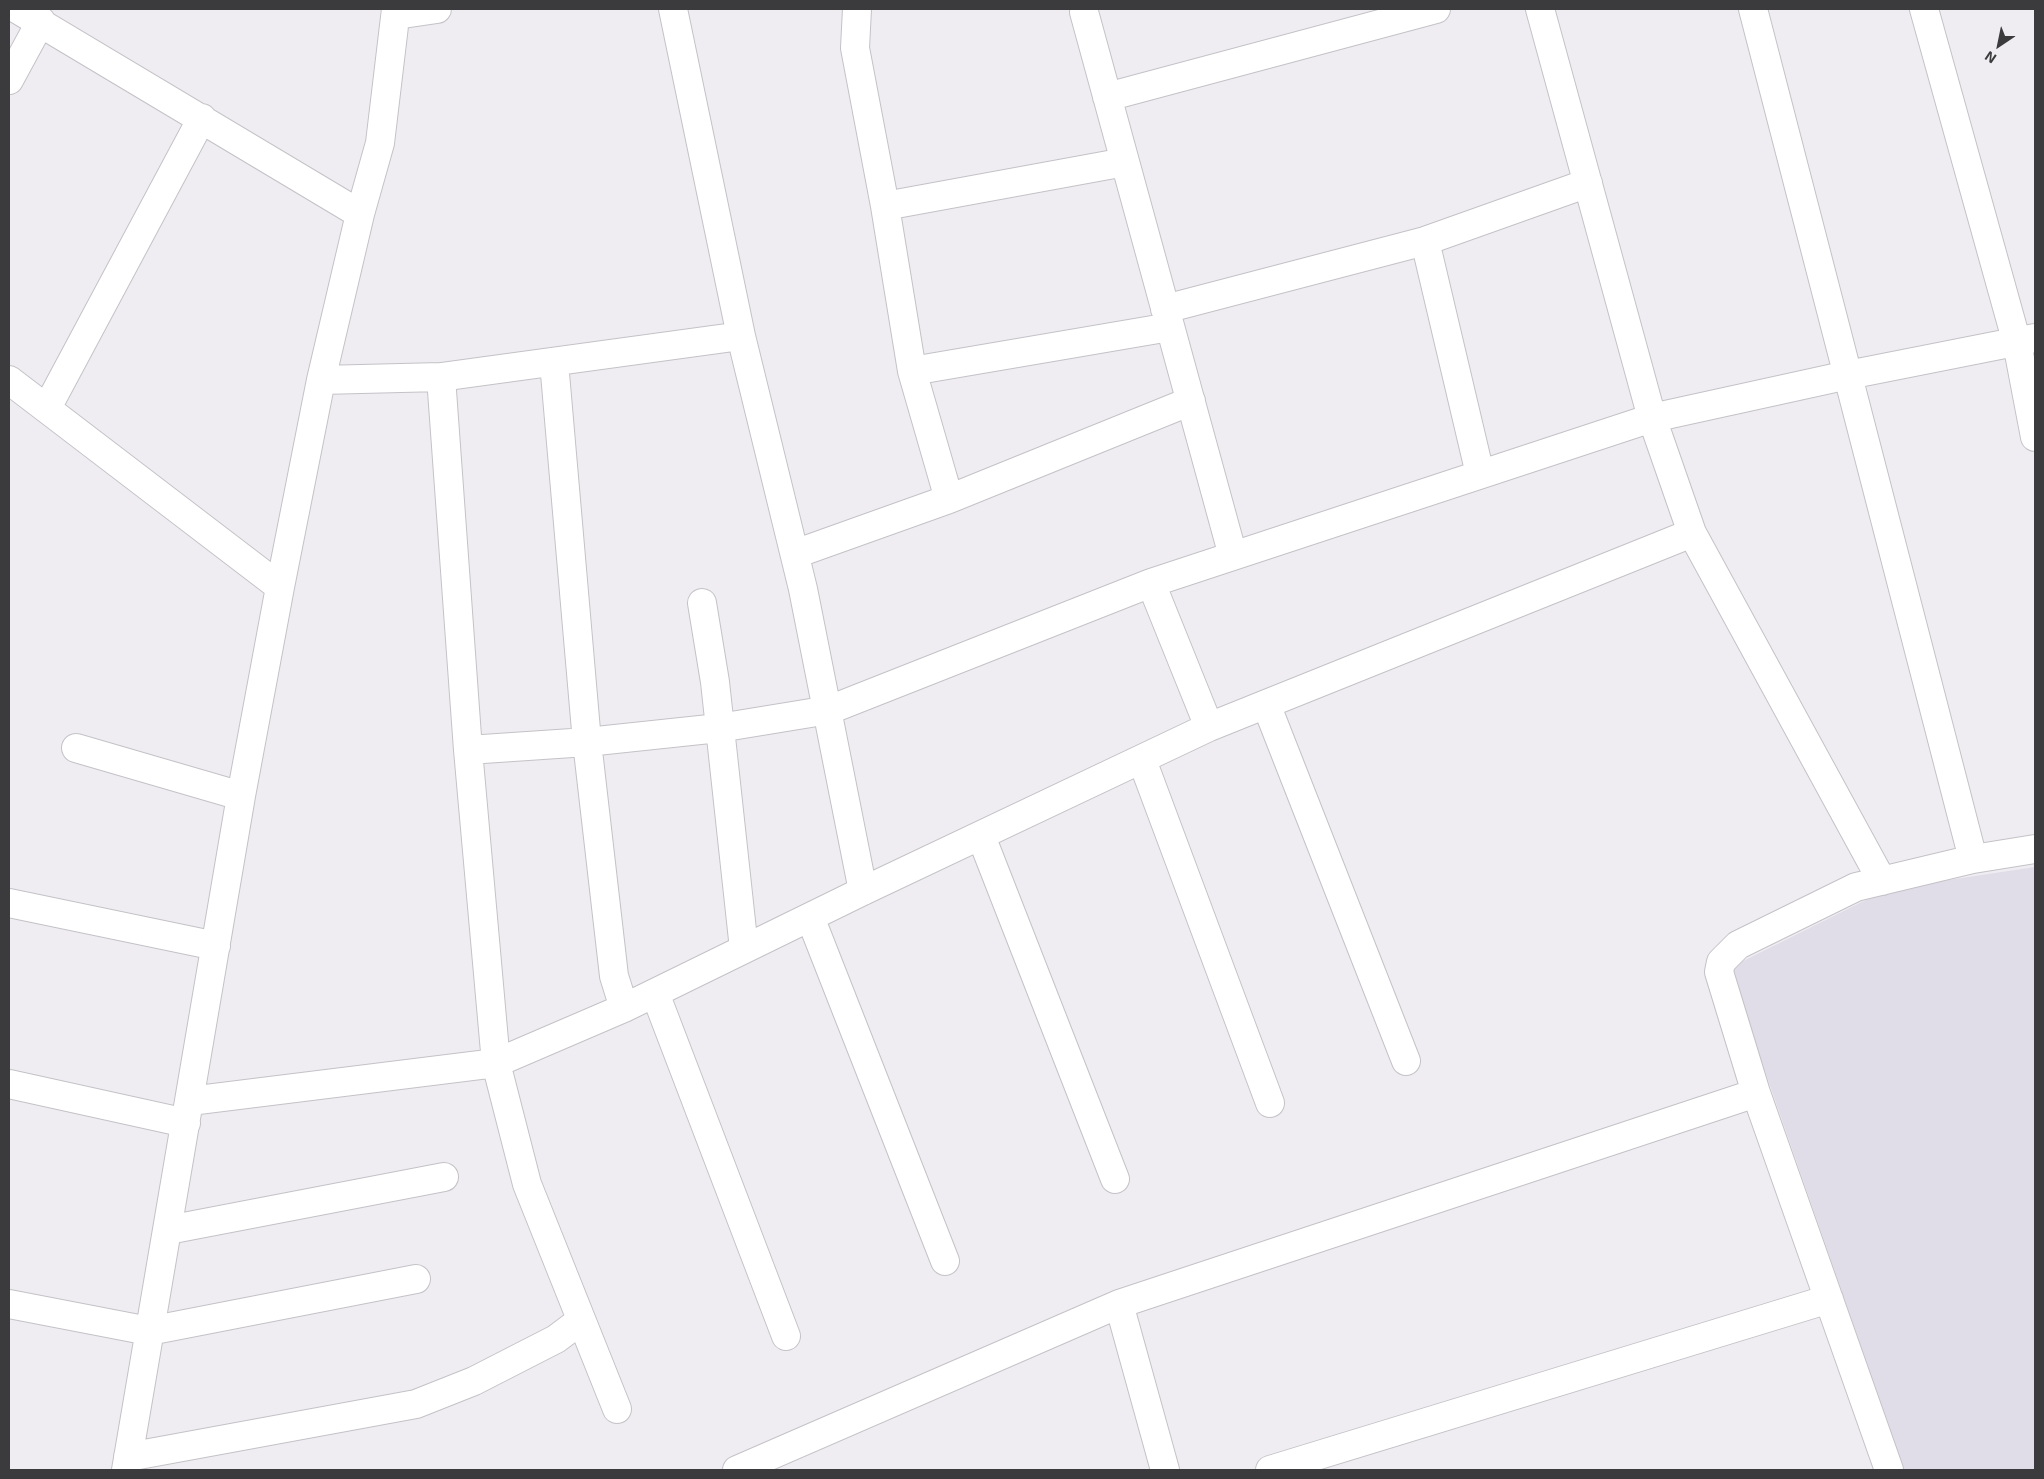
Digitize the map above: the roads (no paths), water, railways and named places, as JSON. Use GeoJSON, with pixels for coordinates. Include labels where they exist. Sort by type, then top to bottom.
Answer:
{"type":"FeatureCollection","features":[{"type":"Feature","properties":{"kind":"street"},"geometry":{"type":"LineString","coordinates":[[437,9],[396,12],[380,143],[360,214],[321,380],[241,796],[168,1230],[148,1332],[127,1464],[416,1404],[474,1381],[556,1338],[580,1321]]}},
{"type":"Feature","properties":{"kind":"street"},"geometry":{"type":"LineString","coordinates":[[673,9],[741,336],[795,554],[829,710],[863,891]]}},
{"type":"Feature","properties":{"kind":"street"},"geometry":{"type":"LineString","coordinates":[[857,9],[855,48],[885,206],[912,371],[949,500]]}},
{"type":"Feature","properties":{"kind":"street"},"geometry":{"type":"LineString","coordinates":[[1107,97],[1397,14],[1436,9]]}},
{"type":"Feature","properties":{"kind":"street"},"geometry":{"type":"LineString","coordinates":[[1540,9],[1652,418],[1692,533],[1882,881]]}},
{"type":"Feature","properties":{"kind":"street"},"geometry":{"type":"LineString","coordinates":[[1753,9],[1973,859]]}},
{"type":"Feature","properties":{"kind":"street"},"geometry":{"type":"LineString","coordinates":[[1924,9],[2026,340],[2035,438]]}},
{"type":"Feature","properties":{"kind":"street"},"geometry":{"type":"LineString","coordinates":[[1084,12],[1233,556]]}},
{"type":"Feature","properties":{"kind":"street"},"geometry":{"type":"LineString","coordinates":[[9,80],[29,15],[360,214]]}},
{"type":"Feature","properties":{"kind":"street"},"geometry":{"type":"LineString","coordinates":[[47,408],[202,118]]}},
{"type":"Feature","properties":{"kind":"street"},"geometry":{"type":"LineString","coordinates":[[885,206],[1125,162]]}},
{"type":"Feature","properties":{"kind":"street"},"geometry":{"type":"LineString","coordinates":[[912,371],[1168,318],[1425,241],[1588,183]]}},
{"type":"Feature","properties":{"kind":"street"},"geometry":{"type":"LineString","coordinates":[[1425,241],[1480,474]]}},
{"type":"Feature","properties":{"kind":"street"},"geometry":{"type":"LineString","coordinates":[[321,380],[441,378],[741,336]]}},
{"type":"Feature","properties":{"kind":"street"},"geometry":{"type":"LineString","coordinates":[[468,750],[587,742],[718,728],[829,710],[1151,582],[1652,418],[1848,375],[2026,340]]}},
{"type":"Feature","properties":{"kind":"street"},"geometry":{"type":"LineString","coordinates":[[554,362],[587,742],[614,976],[624,1008]]}},
{"type":"Feature","properties":{"kind":"street"},"geometry":{"type":"LineString","coordinates":[[441,378],[468,750],[496,1064],[527,1184],[580,1321],[617,1409]]}},
{"type":"Feature","properties":{"kind":"street"},"geometry":{"type":"LineString","coordinates":[[9,380],[280,587]]}},
{"type":"Feature","properties":{"kind":"street"},"geometry":{"type":"LineString","coordinates":[[795,554],[949,500],[1191,401]]}},
{"type":"Feature","properties":{"kind":"street"},"geometry":{"type":"LineString","coordinates":[[9,1084],[188,1112],[496,1064],[624,1008],[863,891],[1208,727],[1692,533]]}},
{"type":"Feature","properties":{"kind":"street"},"geometry":{"type":"LineString","coordinates":[[1151,582],[1208,727]]}},
{"type":"Feature","properties":{"kind":"street"},"geometry":{"type":"LineString","coordinates":[[702,603],[715,682],[718,728],[744,949]]}},
{"type":"Feature","properties":{"kind":"street"},"geometry":{"type":"LineString","coordinates":[[1266,704],[1406,1061]]}},
{"type":"Feature","properties":{"kind":"street"},"geometry":{"type":"LineString","coordinates":[[76,748],[241,796]]}},
{"type":"Feature","properties":{"kind":"street"},"geometry":{"type":"LineString","coordinates":[[1142,760],[1270,1103]]}},
{"type":"Feature","properties":{"kind":"street"},"geometry":{"type":"LineString","coordinates":[[981,836],[1114,1179]]}},
{"type":"Feature","properties":{"kind":"street"},"geometry":{"type":"LineString","coordinates":[[1889,1470],[1756,1093],[1719,972],[1721,962],[1738,945],[1856,887],[1973,859],[2035,849]]}},
{"type":"Feature","properties":{"kind":"street"},"geometry":{"type":"LineString","coordinates":[[9,903],[216,946]]}},
{"type":"Feature","properties":{"kind":"street"},"geometry":{"type":"LineString","coordinates":[[810,917],[944,1261]]}},
{"type":"Feature","properties":{"kind":"street"},"geometry":{"type":"LineString","coordinates":[[655,993],[786,1336]]}},
{"type":"Feature","properties":{"kind":"street"},"geometry":{"type":"LineString","coordinates":[[737,1470],[1119,1304],[1756,1093]]}},
{"type":"Feature","properties":{"kind":"street"},"geometry":{"type":"LineString","coordinates":[[168,1230],[444,1177]]}},
{"type":"Feature","properties":{"kind":"street"},"geometry":{"type":"LineString","coordinates":[[9,1304],[148,1332],[416,1279]]}},
{"type":"Feature","properties":{"kind":"street"},"geometry":{"type":"LineString","coordinates":[[1270,1470],[1829,1299]]}},
{"type":"Feature","properties":{"kind":"street"},"geometry":{"type":"LineString","coordinates":[[1119,1304],[1165,1470]]}}]}
